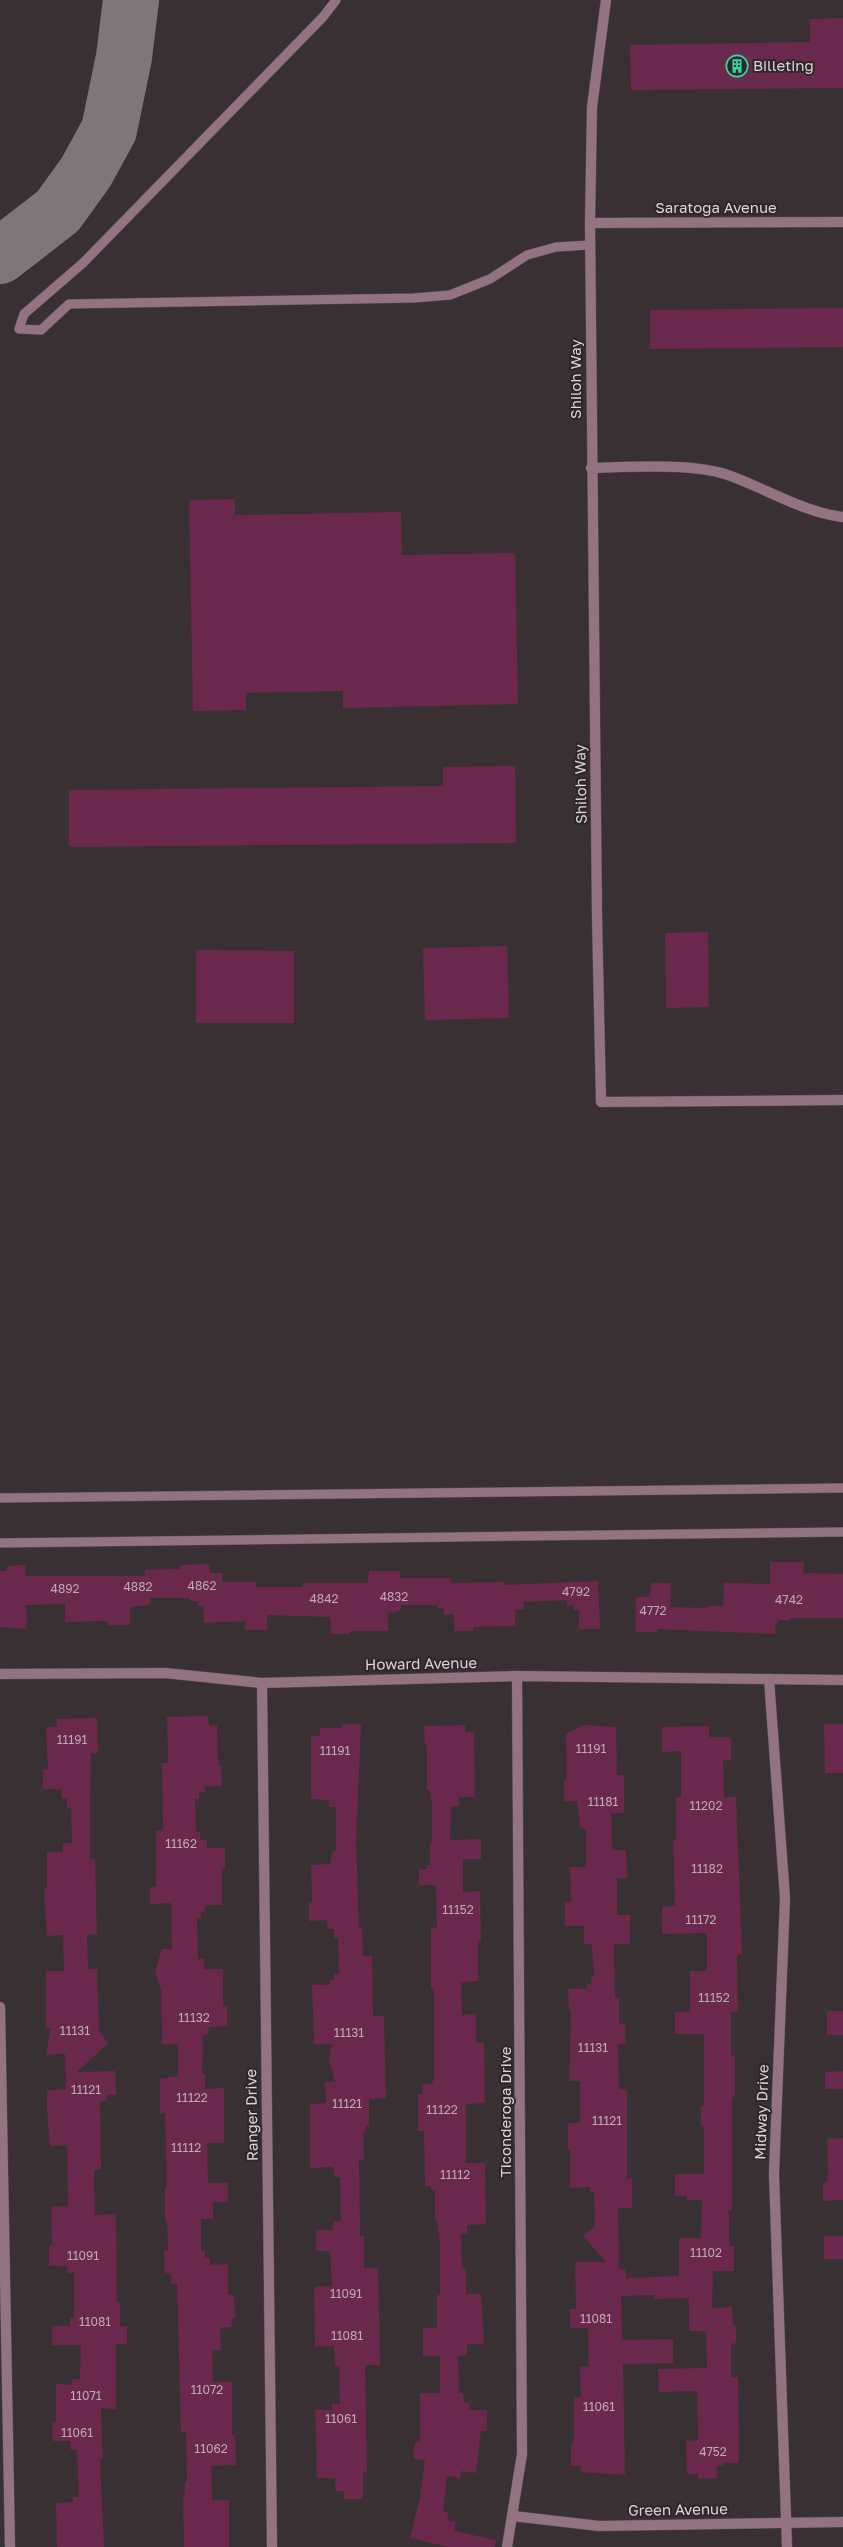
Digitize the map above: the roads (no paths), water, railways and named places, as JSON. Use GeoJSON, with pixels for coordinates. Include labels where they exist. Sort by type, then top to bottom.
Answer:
{"type":"FeatureCollection","features":[{"type":"Feature","properties":{"kind":"street","name":"Shiloh Way"},"geometry":{"type":"LineString","coordinates":[[606,0],[592,107],[590,224],[601,1102],[843,1100]]}},
{"type":"Feature","properties":{"kind":"street","name":"Saratoga Avenue"},"geometry":{"type":"LineString","coordinates":[[590,224],[843,222]]}},
{"type":"Feature","properties":{"kind":"street"},"geometry":{"type":"LineString","coordinates":[[592,468],[685,469],[723,474],[780,498],[843,517]]}},
{"type":"Feature","properties":{"kind":"street","name":"Howard Avenue"},"geometry":{"type":"LineString","coordinates":[[0,1674],[165,1673],[262,1683],[517,1676],[843,1680]]}},
{"type":"Feature","properties":{"kind":"street","name":"Ticonderoga Drive"},"geometry":{"type":"LineString","coordinates":[[507,2547],[522,2454],[517,1676]]}},
{"type":"Feature","properties":{"kind":"street","name":"Midway Drive"},"geometry":{"type":"LineString","coordinates":[[768,1679],[785,1898],[774,2174],[787,2547]]}},
{"type":"Feature","properties":{"kind":"street","name":"Ranger Drive"},"geometry":{"type":"LineString","coordinates":[[262,1683],[272,2547]]}},
{"type":"Feature","properties":{"kind":"street"},"geometry":{"type":"LineString","coordinates":[[0,2007],[10,2547]]}},
{"type":"Feature","properties":{"kind":"street","name":"Green Avenue"},"geometry":{"type":"LineString","coordinates":[[513,2516],[599,2526],[843,2522]]}},
{"type":"Feature","properties":{"kind":"lane"},"geometry":{"type":"LineString","coordinates":[[336,0],[323,17],[90,256],[24,314],[19,329],[41,330],[69,304],[414,298],[450,294],[490,279],[527,255],[556,247],[590,245]]}},
{"type":"Feature","properties":{"kind":"lane"},"geometry":{"type":"LineString","coordinates":[[0,1498],[843,1488]]}},
{"type":"Feature","properties":{"kind":"lane"},"geometry":{"type":"LineString","coordinates":[[0,1543],[843,1532]]}},
{"type":"Feature","properties":{"kind":"place","name":"Billeting"},"geometry":{"type":"Point","coordinates":[737,66]}}]}
